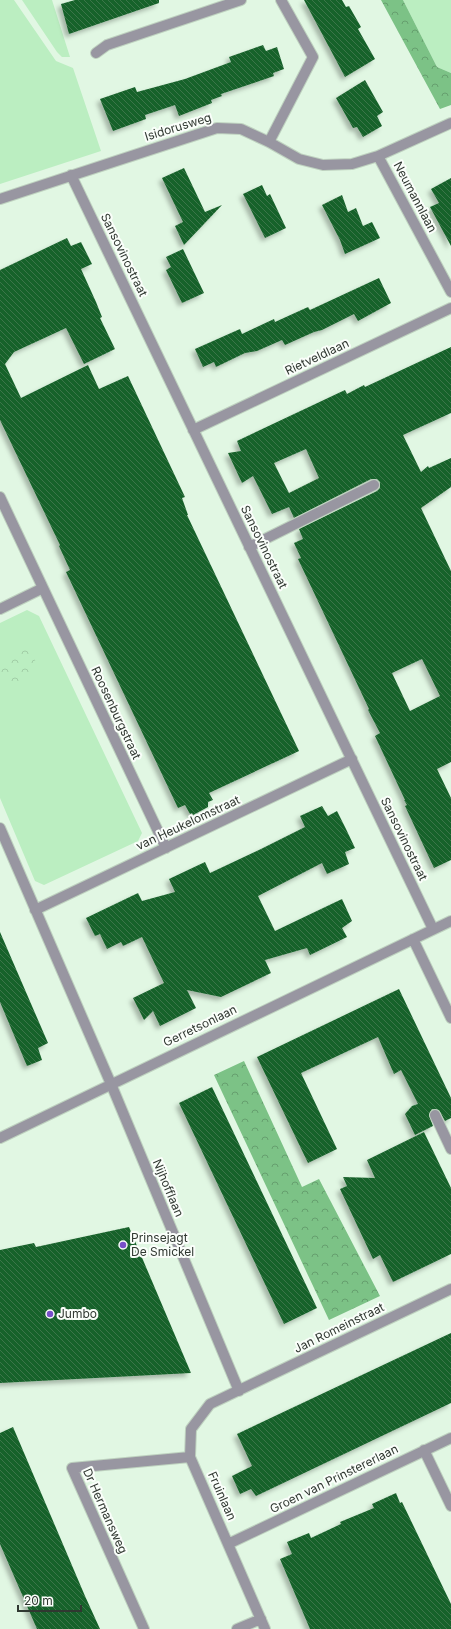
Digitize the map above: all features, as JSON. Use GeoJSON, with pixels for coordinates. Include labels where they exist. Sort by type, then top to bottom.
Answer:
{"type":"FeatureCollection","features":[{"type":"Feature","properties":{"kind":"street"},"geometry":{"type":"LineString","coordinates":[[96,53],[107,45],[241,0]]}},
{"type":"Feature","properties":{"kind":"street"},"geometry":{"type":"LineString","coordinates":[[270,142],[313,57],[281,0]]}},
{"type":"Feature","properties":{"kind":"street","name":"Isidorusweg"},"geometry":{"type":"LineString","coordinates":[[0,199],[217,128],[241,129],[270,142],[299,159],[323,165],[352,164],[378,156],[451,123]]}},
{"type":"Feature","properties":{"kind":"street","name":"Neumannlaan"},"geometry":{"type":"LineString","coordinates":[[378,156],[451,292]]}},
{"type":"Feature","properties":{"kind":"street","name":"Sansovinostraat"},"geometry":{"type":"LineString","coordinates":[[71,175],[433,929]]}},
{"type":"Feature","properties":{"kind":"street","name":"Rietveldlaan"},"geometry":{"type":"LineString","coordinates":[[193,430],[451,308]]}},
{"type":"Feature","properties":{"kind":"street"},"geometry":{"type":"LineString","coordinates":[[249,546],[374,486]]}},
{"type":"Feature","properties":{"kind":"street","name":"Roosenburgstraat"},"geometry":{"type":"LineString","coordinates":[[0,497],[166,848]]}},
{"type":"Feature","properties":{"kind":"street"},"geometry":{"type":"LineString","coordinates":[[0,609],[43,588]]}},
{"type":"Feature","properties":{"kind":"street","name":"van Heukelomstraat"},"geometry":{"type":"LineString","coordinates":[[35,910],[352,759]]}},
{"type":"Feature","properties":{"kind":"street"},"geometry":{"type":"LineString","coordinates":[[0,828],[111,1084]]}},
{"type":"Feature","properties":{"kind":"street","name":"Gerretsonlaan"},"geometry":{"type":"LineString","coordinates":[[0,1138],[451,921]]}},
{"type":"Feature","properties":{"kind":"street"},"geometry":{"type":"LineString","coordinates":[[413,939],[451,1018]]}},
{"type":"Feature","properties":{"kind":"street","name":"Nijhofflaan"},"geometry":{"type":"LineString","coordinates":[[111,1084],[239,1391]]}},
{"type":"Feature","properties":{"kind":"street"},"geometry":{"type":"LineString","coordinates":[[435,1115],[451,1149]]}},
{"type":"Feature","properties":{"kind":"street","name":"Jan Romeinstraat"},"geometry":{"type":"LineString","coordinates":[[239,1391],[451,1289]]}},
{"type":"Feature","properties":{"kind":"street","name":"Fruinlaan"},"geometry":{"type":"LineString","coordinates":[[239,1391],[210,1404],[191,1429],[190,1457],[265,1629]]}},
{"type":"Feature","properties":{"kind":"street","name":"Groen van Prinstererlaan"},"geometry":{"type":"LineString","coordinates":[[228,1544],[451,1438]]}},
{"type":"Feature","properties":{"kind":"street"},"geometry":{"type":"LineString","coordinates":[[424,1450],[451,1506]]}},
{"type":"Feature","properties":{"kind":"street","name":"Dr Hermansweg"},"geometry":{"type":"LineString","coordinates":[[144,1629],[72,1468],[190,1457]]}},
{"type":"Feature","properties":{"kind":"street"},"geometry":{"type":"LineString","coordinates":[[237,1629],[261,1619]]}},
{"type":"Feature","properties":{"kind":"green space"},"geometry":{"type":"Polygon","coordinates":[[[0,0],[14,0],[56,61],[73,68],[101,151],[0,184],[0,0]]]}},
{"type":"Feature","properties":{"kind":"green space"},"geometry":{"type":"Polygon","coordinates":[[[22,0],[52,0],[70,57],[62,57],[57,52],[22,0]]]}},
{"type":"Feature","properties":{"kind":"green space"},"geometry":{"type":"Polygon","coordinates":[[[381,0],[403,0],[437,67],[451,73],[451,105],[440,109],[381,0]]]}},
{"type":"Feature","properties":{"kind":"green space"},"geometry":{"type":"Polygon","coordinates":[[[403,0],[451,0],[451,73],[437,67],[403,0]]]}},
{"type":"Feature","properties":{"kind":"green space"},"geometry":{"type":"Polygon","coordinates":[[[27,610],[39,616],[142,833],[138,841],[44,885],[35,881],[0,798],[0,623],[27,610]]]}},
{"type":"Feature","properties":{"kind":"green space"},"geometry":{"type":"Polygon","coordinates":[[[28,645],[40,671],[7,687],[0,673],[0,659],[28,645]]]}},
{"type":"Feature","properties":{"kind":"green space"},"geometry":{"type":"Polygon","coordinates":[[[244,1061],[302,1187],[319,1179],[380,1296],[329,1320],[214,1075],[244,1061]]]}},
{"type":"Feature","properties":{"kind":"building"},"geometry":{"type":"Polygon","coordinates":[[[75,0],[159,0],[159,3],[69,34],[61,4],[75,0]]]}},
{"type":"Feature","properties":{"kind":"building"},"geometry":{"type":"Polygon","coordinates":[[[304,0],[342,0],[346,7],[349,6],[361,27],[358,29],[375,59],[345,77],[304,0]]]}},
{"type":"Feature","properties":{"kind":"building"},"geometry":{"type":"Polygon","coordinates":[[[263,45],[266,51],[277,47],[284,69],[273,73],[274,76],[221,94],[222,96],[211,100],[212,103],[179,116],[175,105],[145,115],[146,119],[113,131],[100,99],[135,87],[137,92],[185,79],[231,62],[229,57],[263,45]]]}},
{"type":"Feature","properties":{"kind":"building"},"geometry":{"type":"Polygon","coordinates":[[[365,80],[383,112],[377,116],[382,126],[363,137],[357,127],[353,128],[336,98],[365,80]]]}},
{"type":"Feature","properties":{"kind":"building"},"geometry":{"type":"Polygon","coordinates":[[[184,168],[205,212],[222,205],[184,245],[175,226],[183,222],[162,178],[184,168]]]}},
{"type":"Feature","properties":{"kind":"building"},"geometry":{"type":"Polygon","coordinates":[[[451,178],[451,246],[430,207],[439,203],[431,189],[451,178]]]}},
{"type":"Feature","properties":{"kind":"building"},"geometry":{"type":"Polygon","coordinates":[[[262,185],[267,196],[270,194],[286,228],[265,238],[243,194],[262,185]]]}},
{"type":"Feature","properties":{"kind":"building"},"geometry":{"type":"Polygon","coordinates":[[[342,195],[348,212],[356,208],[363,226],[372,222],[380,238],[345,254],[340,240],[322,205],[342,195]]]}},
{"type":"Feature","properties":{"kind":"building"},"geometry":{"type":"Polygon","coordinates":[[[67,238],[71,246],[81,242],[92,264],[81,269],[102,317],[100,318],[115,349],[84,364],[66,328],[14,352],[5,364],[21,398],[88,365],[99,389],[128,376],[185,497],[182,498],[187,515],[299,751],[209,793],[213,800],[208,802],[208,807],[193,815],[192,813],[190,814],[185,805],[178,808],[66,572],[70,570],[59,546],[60,545],[0,420],[0,270],[67,238]]]}},
{"type":"Feature","properties":{"kind":"building"},"geometry":{"type":"Polygon","coordinates":[[[183,249],[204,293],[182,303],[166,270],[171,267],[166,257],[183,249]]]}},
{"type":"Feature","properties":{"kind":"building"},"geometry":{"type":"Polygon","coordinates":[[[379,278],[391,303],[358,321],[354,314],[322,330],[285,345],[282,340],[257,351],[245,353],[216,367],[214,362],[203,367],[195,349],[240,329],[242,334],[274,319],[275,322],[308,307],[310,310],[379,278]]]}},
{"type":"Feature","properties":{"kind":"building"},"geometry":{"type":"Polygon","coordinates":[[[451,347],[451,413],[403,435],[421,472],[428,466],[429,468],[451,458],[451,487],[421,508],[451,571],[451,762],[437,769],[451,798],[451,860],[434,868],[405,806],[407,805],[405,800],[375,736],[380,733],[298,559],[301,558],[294,543],[303,539],[299,529],[377,491],[380,488],[380,482],[377,479],[371,479],[294,518],[289,507],[272,514],[253,476],[242,483],[228,453],[241,451],[237,441],[345,390],[347,394],[364,385],[365,387],[451,347]],[[306,449],[274,463],[289,493],[319,478],[306,449]],[[422,659],[392,673],[410,711],[440,696],[422,659]]]}},
{"type":"Feature","properties":{"kind":"building"},"geometry":{"type":"Polygon","coordinates":[[[322,806],[328,816],[337,811],[355,848],[345,852],[349,864],[327,874],[322,863],[258,896],[275,931],[342,899],[352,921],[342,928],[347,937],[310,955],[307,948],[265,960],[271,973],[221,997],[187,990],[196,1008],[160,1026],[153,1011],[144,1020],[133,998],[164,983],[142,937],[123,946],[121,942],[107,949],[100,934],[95,936],[86,918],[138,893],[142,901],[175,892],[169,879],[205,862],[210,873],[261,849],[305,827],[300,816],[322,806]]]}},
{"type":"Feature","properties":{"kind":"building"},"geometry":{"type":"Polygon","coordinates":[[[0,932],[48,1043],[38,1048],[42,1060],[27,1066],[0,1002],[0,932]]]}},
{"type":"Feature","properties":{"kind":"building"},"geometry":{"type":"Polygon","coordinates":[[[399,989],[451,1098],[451,1118],[445,1121],[439,1110],[432,1109],[429,1115],[433,1126],[415,1135],[405,1114],[412,1106],[418,1104],[401,1070],[394,1074],[378,1037],[301,1073],[337,1149],[308,1163],[257,1057],[399,989]]]}},
{"type":"Feature","properties":{"kind":"building"},"geometry":{"type":"Polygon","coordinates":[[[212,1087],[317,1308],[284,1324],[179,1103],[212,1087]]]}},
{"type":"Feature","properties":{"kind":"building"},"geometry":{"type":"Polygon","coordinates":[[[424,1132],[451,1188],[451,1254],[393,1282],[380,1255],[373,1259],[340,1189],[347,1186],[343,1177],[375,1178],[367,1160],[424,1132]]]}},
{"type":"Feature","properties":{"kind":"building"},"geometry":{"type":"Polygon","coordinates":[[[129,1227],[191,1373],[0,1383],[0,1250],[34,1243],[36,1247],[129,1227]]]}},
{"type":"Feature","properties":{"kind":"building"},"geometry":{"type":"Polygon","coordinates":[[[451,1333],[451,1403],[256,1496],[251,1489],[240,1494],[232,1476],[252,1466],[237,1434],[451,1333]]]}},
{"type":"Feature","properties":{"kind":"building"},"geometry":{"type":"Polygon","coordinates":[[[13,1427],[100,1629],[37,1629],[0,1544],[0,1433],[13,1427]]]}},
{"type":"Feature","properties":{"kind":"building"},"geometry":{"type":"Polygon","coordinates":[[[396,1493],[400,1503],[402,1502],[451,1604],[451,1629],[310,1629],[280,1559],[292,1554],[287,1542],[309,1533],[311,1538],[341,1524],[340,1522],[374,1508],[372,1504],[396,1493]]]}},
{"type":"Feature","properties":{"kind":"place","name":"Prinsejagt De Smickel"},"geometry":{"type":"Point","coordinates":[123,1245]}},
{"type":"Feature","properties":{"kind":"place","name":"Jumbo"},"geometry":{"type":"Point","coordinates":[50,1314]}}]}
